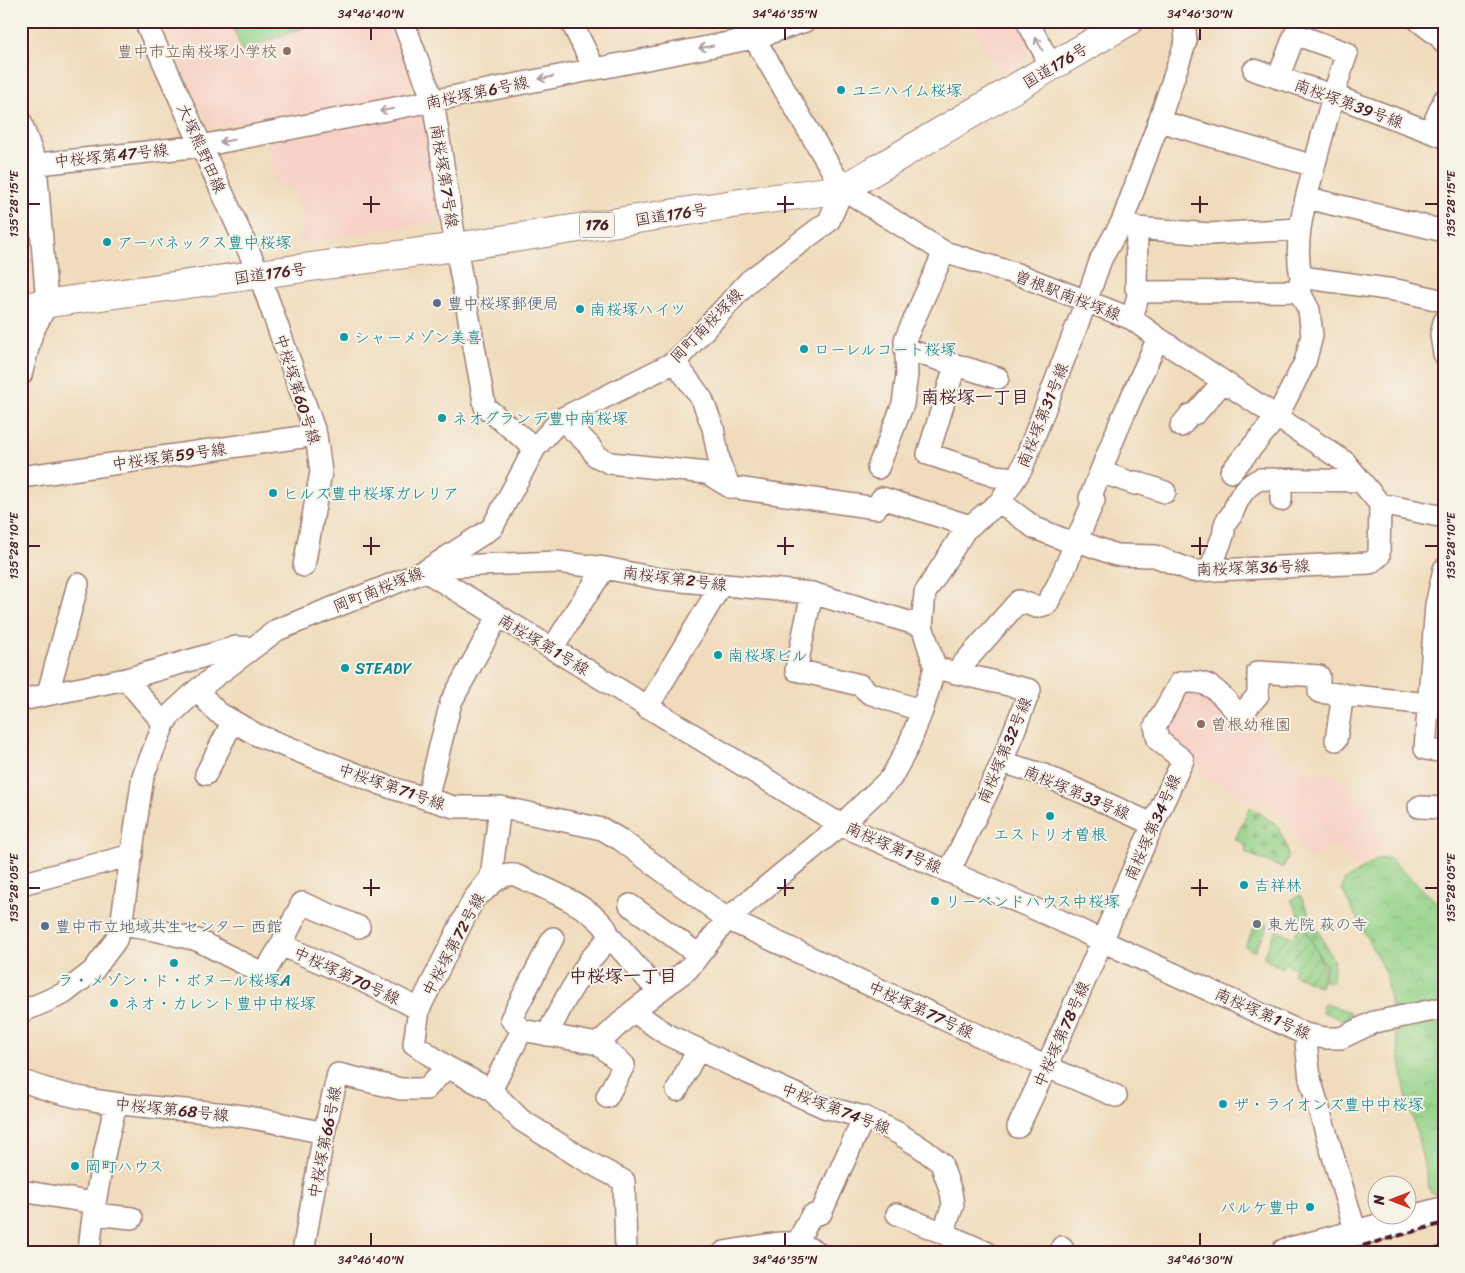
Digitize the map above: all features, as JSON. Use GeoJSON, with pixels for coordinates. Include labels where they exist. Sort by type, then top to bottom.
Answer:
{"type":"FeatureCollection","features":[{"type":"Feature","properties":{"kind":"highway","name":"国道176号"},"geometry":{"type":"LineString","coordinates":[[34,306],[456,247],[843,189],[1130,21]]}},
{"type":"Feature","properties":{"kind":"street","name":"大塚熊野田線"},"geometry":{"type":"LineString","coordinates":[[145,21],[259,274]]}},
{"type":"Feature","properties":{"kind":"street","name":"南桜塚第7号線"},"geometry":{"type":"LineString","coordinates":[[403,21],[433,102],[456,247],[485,407],[535,448]]}},
{"type":"Feature","properties":{"kind":"street"},"geometry":{"type":"LineString","coordinates":[[571,21],[594,68]]}},
{"type":"Feature","properties":{"kind":"street","name":"南桜塚第6号線"},"geometry":{"type":"LineString","coordinates":[[201,146],[433,102],[594,68],[749,30],[805,21]]}},
{"type":"Feature","properties":{"kind":"street"},"geometry":{"type":"LineString","coordinates":[[1027,21],[1052,67]]}},
{"type":"Feature","properties":{"kind":"street","name":"南桜塚第31号線"},"geometry":{"type":"LineString","coordinates":[[935,667],[922,626],[925,593],[965,530],[1000,502],[1022,468],[1101,259],[1130,225],[1159,121],[1186,41],[1184,21]]}},
{"type":"Feature","properties":{"kind":"street"},"geometry":{"type":"LineString","coordinates":[[1418,21],[1444,43]]}},
{"type":"Feature","properties":{"kind":"street","name":"曽根駅南桜塚線"},"geometry":{"type":"LineString","coordinates":[[749,30],[843,189],[944,252],[1016,274],[1132,319],[1223,382],[1345,462],[1380,504]]}},
{"type":"Feature","properties":{"kind":"street"},"geometry":{"type":"LineString","coordinates":[[1231,472],[1277,417],[1305,362],[1312,336],[1309,310],[1300,284],[1298,260],[1299,229],[1332,95],[1347,52],[1295,34],[1278,78]]}},
{"type":"Feature","properties":{"kind":"street","name":"南桜塚第39号線"},"geometry":{"type":"LineString","coordinates":[[1254,70],[1332,95],[1437,134]]}},
{"type":"Feature","properties":{"kind":"street"},"geometry":{"type":"LineString","coordinates":[[1437,134],[1444,100]]}},
{"type":"Feature","properties":{"kind":"street"},"geometry":{"type":"LineString","coordinates":[[1159,121],[1314,166]]}},
{"type":"Feature","properties":{"kind":"street"},"geometry":{"type":"LineString","coordinates":[[21,122],[29,165],[34,306],[32,332],[21,375]]}},
{"type":"Feature","properties":{"kind":"street","name":"中桜塚第47号線"},"geometry":{"type":"LineString","coordinates":[[29,165],[201,146]]}},
{"type":"Feature","properties":{"kind":"street","name":"岡町南桜塚線"},"geometry":{"type":"LineString","coordinates":[[21,1012],[63,994],[93,972],[116,940],[121,924],[143,776],[164,724],[170,715],[196,690],[277,630],[425,571],[492,528],[535,448],[561,419],[675,362],[749,281],[829,221],[843,189]]}},
{"type":"Feature","properties":{"kind":"street"},"geometry":{"type":"LineString","coordinates":[[1307,198],[1444,231]]}},
{"type":"Feature","properties":{"kind":"street"},"geometry":{"type":"LineString","coordinates":[[1132,319],[1139,292],[1136,288],[1130,225],[1209,234],[1299,229]]}},
{"type":"Feature","properties":{"kind":"street"},"geometry":{"type":"LineString","coordinates":[[878,468],[903,404],[907,374],[905,340],[944,252]]}},
{"type":"Feature","properties":{"kind":"street","name":"中桜塚第60号線"},"geometry":{"type":"LineString","coordinates":[[259,274],[316,435],[322,472],[304,566]]}},
{"type":"Feature","properties":{"kind":"street"},"geometry":{"type":"LineString","coordinates":[[1139,292],[1300,284],[1401,291],[1444,301]]}},
{"type":"Feature","properties":{"kind":"street"},"geometry":{"type":"LineString","coordinates":[[1444,322],[1442,335],[1444,354]]}},
{"type":"Feature","properties":{"kind":"street"},"geometry":{"type":"LineString","coordinates":[[955,673],[1019,602],[1036,607],[1047,604],[1058,584],[1094,500],[1090,498],[1120,423],[1158,338]]}},
{"type":"Feature","properties":{"kind":"street"},"geometry":{"type":"LineString","coordinates":[[905,349],[954,366],[998,378]]}},
{"type":"Feature","properties":{"kind":"street"},"geometry":{"type":"LineString","coordinates":[[675,362],[702,399],[713,428],[720,465],[730,487]]}},
{"type":"Feature","properties":{"kind":"street"},"geometry":{"type":"LineString","coordinates":[[954,366],[928,454],[995,476],[1015,478]]}},
{"type":"Feature","properties":{"kind":"street"},"geometry":{"type":"LineString","coordinates":[[1180,426],[1190,415],[1196,413],[1223,382]]}},
{"type":"Feature","properties":{"kind":"street"},"geometry":{"type":"LineString","coordinates":[[561,419],[589,445],[596,456],[610,463],[707,473],[730,487],[876,508],[882,498],[970,526]]}},
{"type":"Feature","properties":{"kind":"street","name":"中桜塚第59号線"},"geometry":{"type":"LineString","coordinates":[[21,477],[316,435]]}},
{"type":"Feature","properties":{"kind":"street"},"geometry":{"type":"LineString","coordinates":[[1101,472],[1165,492]]}},
{"type":"Feature","properties":{"kind":"street"},"geometry":{"type":"LineString","coordinates":[[1210,570],[1228,518],[1250,484],[1260,479],[1281,490],[1361,481]]}},
{"type":"Feature","properties":{"kind":"street","name":"南桜塚第36号線"},"geometry":{"type":"LineString","coordinates":[[1000,502],[1035,528],[1075,544],[1081,542],[1116,555],[1155,556],[1193,571],[1370,563],[1379,556],[1380,504]]}},
{"type":"Feature","properties":{"kind":"street"},"geometry":{"type":"LineString","coordinates":[[1380,504],[1444,517]]}},
{"type":"Feature","properties":{"kind":"street","name":"南桜塚第2号線"},"geometry":{"type":"LineString","coordinates":[[425,571],[455,566],[548,562],[605,568],[660,579],[812,593],[922,626]]}},
{"type":"Feature","properties":{"kind":"street"},"geometry":{"type":"LineString","coordinates":[[554,648],[577,609],[605,568]]}},
{"type":"Feature","properties":{"kind":"street"},"geometry":{"type":"LineString","coordinates":[[1444,569],[1436,605],[1425,749],[1444,752]]}},
{"type":"Feature","properties":{"kind":"street","name":"南桜塚第1号線"},"geometry":{"type":"LineString","coordinates":[[425,571],[554,648],[647,708],[841,825],[1051,916],[1305,1034],[1325,1038],[1341,1038],[1374,1022],[1444,1008]]}},
{"type":"Feature","properties":{"kind":"street"},"geometry":{"type":"LineString","coordinates":[[48,694],[78,584]]}},
{"type":"Feature","properties":{"kind":"street"},"geometry":{"type":"LineString","coordinates":[[647,708],[721,585]]}},
{"type":"Feature","properties":{"kind":"street"},"geometry":{"type":"LineString","coordinates":[[812,593],[796,670],[860,685],[869,693],[922,711]]}},
{"type":"Feature","properties":{"kind":"street"},"geometry":{"type":"LineString","coordinates":[[427,799],[451,702],[498,616]]}},
{"type":"Feature","properties":{"kind":"street"},"geometry":{"type":"LineString","coordinates":[[21,700],[126,679],[236,647],[252,648]]}},
{"type":"Feature","properties":{"kind":"street"},"geometry":{"type":"LineString","coordinates":[[598,1044],[633,1011],[688,969],[727,919],[841,825],[891,778],[908,747],[922,711],[935,667]]}},
{"type":"Feature","properties":{"kind":"street","name":"南桜塚第32号線"},"geometry":{"type":"LineString","coordinates":[[935,667],[1030,690],[1002,762],[949,872]]}},
{"type":"Feature","properties":{"kind":"street","name":"南桜塚第34号線"},"geometry":{"type":"LineString","coordinates":[[1102,941],[1152,824],[1183,760],[1158,740],[1155,726],[1180,683],[1194,680],[1215,688],[1240,716],[1258,695],[1258,672],[1319,676],[1320,692],[1343,694]]}},
{"type":"Feature","properties":{"kind":"street"},"geometry":{"type":"LineString","coordinates":[[126,679],[164,724]]}},
{"type":"Feature","properties":{"kind":"street","name":"中桜塚第71号線"},"geometry":{"type":"LineString","coordinates":[[196,690],[217,712],[266,738],[389,788],[454,807],[500,807],[602,829],[621,840],[727,919]]}},
{"type":"Feature","properties":{"kind":"street"},"geometry":{"type":"LineString","coordinates":[[1336,740],[1343,694],[1427,704]]}},
{"type":"Feature","properties":{"kind":"street"},"geometry":{"type":"LineString","coordinates":[[206,774],[233,721]]}},
{"type":"Feature","properties":{"kind":"street","name":"南桜塚第33号線"},"geometry":{"type":"LineString","coordinates":[[1002,762],[1044,775],[1152,824]]}},
{"type":"Feature","properties":{"kind":"street","name":"中桜塚第72号線"},"geometry":{"type":"LineString","coordinates":[[447,1067],[414,1044],[419,1009],[473,900],[490,877],[500,807]]}},
{"type":"Feature","properties":{"kind":"street"},"geometry":{"type":"LineString","coordinates":[[1419,807],[1444,808]]}},
{"type":"Feature","properties":{"kind":"street"},"geometry":{"type":"LineString","coordinates":[[21,884],[132,855]]}},
{"type":"Feature","properties":{"kind":"street"},"geometry":{"type":"LineString","coordinates":[[473,900],[504,875],[515,874],[588,912],[604,926],[610,937],[658,991]]}},
{"type":"Feature","properties":{"kind":"street"},"geometry":{"type":"LineString","coordinates":[[281,945],[302,903],[359,927]]}},
{"type":"Feature","properties":{"kind":"street"},"geometry":{"type":"LineString","coordinates":[[630,905],[699,955]]}},
{"type":"Feature","properties":{"kind":"street","name":"中桜塚第77号線"},"geometry":{"type":"LineString","coordinates":[[727,919],[1047,1067],[1116,1096]]}},
{"type":"Feature","properties":{"kind":"street","name":"中桜塚第70号線"},"geometry":{"type":"LineString","coordinates":[[121,924],[197,940],[264,974],[281,945],[359,979],[419,1009]]}},
{"type":"Feature","properties":{"kind":"street"},"geometry":{"type":"LineString","coordinates":[[548,1035],[566,998],[589,961],[610,937]]}},
{"type":"Feature","properties":{"kind":"street"},"geometry":{"type":"LineString","coordinates":[[553,938],[511,1020],[522,1030],[598,1044],[624,1065],[607,1097]]}},
{"type":"Feature","properties":{"kind":"street","name":"中桜塚第78号線"},"geometry":{"type":"LineString","coordinates":[[1018,1126],[1047,1067],[1102,941]]}},
{"type":"Feature","properties":{"kind":"street","name":"中桜塚第74号線"},"geometry":{"type":"LineString","coordinates":[[633,1011],[666,1034],[824,1107],[864,1117],[898,1133],[923,1149],[941,1163],[951,1192],[953,1206],[944,1233]]}},
{"type":"Feature","properties":{"kind":"street"},"geometry":{"type":"LineString","coordinates":[[491,1090],[522,1030]]}},
{"type":"Feature","properties":{"kind":"street"},"geometry":{"type":"LineString","coordinates":[[1305,1034],[1310,1079],[1356,1233]]}},
{"type":"Feature","properties":{"kind":"street"},"geometry":{"type":"LineString","coordinates":[[678,1090],[698,1049]]}},
{"type":"Feature","properties":{"kind":"street"},"geometry":{"type":"LineString","coordinates":[[447,1067],[491,1090],[521,1120],[583,1160],[624,1181],[626,1252]]}},
{"type":"Feature","properties":{"kind":"street","name":"中桜塚第66号線"},"geometry":{"type":"LineString","coordinates":[[303,1252],[324,1133],[338,1074],[401,1089],[426,1089],[447,1067]]}},
{"type":"Feature","properties":{"kind":"street","name":"中桜塚第68号線"},"geometry":{"type":"LineString","coordinates":[[21,1080],[68,1095],[116,1104],[235,1115],[324,1133]]}},
{"type":"Feature","properties":{"kind":"street"},"geometry":{"type":"LineString","coordinates":[[89,1252],[94,1208],[104,1153],[116,1104]]}},
{"type":"Feature","properties":{"kind":"street"},"geometry":{"type":"LineString","coordinates":[[797,1243],[811,1216],[821,1213],[864,1117]]}},
{"type":"Feature","properties":{"kind":"street"},"geometry":{"type":"LineString","coordinates":[[21,1191],[132,1218]]}},
{"type":"Feature","properties":{"kind":"street"},"geometry":{"type":"LineString","coordinates":[[1285,1252],[1444,1210]]}},
{"type":"Feature","properties":{"kind":"street"},"geometry":{"type":"LineString","coordinates":[[897,1214],[986,1252]]}},
{"type":"Feature","properties":{"kind":"street"},"geometry":{"type":"LineString","coordinates":[[724,1252],[779,1243],[797,1243],[816,1252]]}},
{"type":"Feature","properties":{"kind":"shaded area","name":"豊中市立南桜塚小学校"},"geometry":{"type":"Polygon","coordinates":[[[161,21],[388,21],[410,80],[404,96],[210,128],[161,21]]]}},
{"type":"Feature","properties":{"kind":"shaded area"},"geometry":{"type":"Polygon","coordinates":[[[978,21],[1017,21],[1036,53],[1001,74],[972,25],[978,21]]]}},
{"type":"Feature","properties":{"kind":"shaded area"},"geometry":{"type":"Polygon","coordinates":[[[416,112],[428,120],[445,220],[299,244],[303,217],[293,189],[274,184],[268,140],[416,112]]]}},
{"type":"Feature","properties":{"kind":"shaded area"},"geometry":{"type":"Polygon","coordinates":[[[1192,685],[1246,719],[1277,749],[1283,760],[1309,772],[1334,775],[1377,818],[1377,855],[1354,870],[1336,844],[1310,860],[1303,853],[1285,817],[1253,797],[1249,802],[1186,767],[1161,729],[1192,685]]]}},
{"type":"Feature","properties":{"kind":"green space"},"geometry":{"type":"Polygon","coordinates":[[[231,21],[321,21],[242,51],[231,21]]]}},
{"type":"Feature","properties":{"kind":"green space"},"geometry":{"type":"Polygon","coordinates":[[[1250,807],[1277,825],[1287,847],[1288,858],[1283,868],[1246,853],[1245,845],[1235,839],[1250,807]]]}},
{"type":"Feature","properties":{"kind":"green space"},"geometry":{"type":"Polygon","coordinates":[[[1389,858],[1444,909],[1444,1194],[1440,1195],[1430,1192],[1416,1129],[1406,1096],[1385,972],[1342,890],[1344,881],[1378,859],[1389,858]]]}},
{"type":"Feature","properties":{"kind":"green space"},"geometry":{"type":"Polygon","coordinates":[[[1300,895],[1333,959],[1333,982],[1324,981],[1325,966],[1291,900],[1300,895]]]}},
{"type":"Feature","properties":{"kind":"green space"},"geometry":{"type":"Polygon","coordinates":[[[1258,920],[1268,926],[1255,951],[1253,951],[1245,946],[1258,920]]]}},
{"type":"Feature","properties":{"kind":"green space"},"geometry":{"type":"Polygon","coordinates":[[[1300,925],[1303,925],[1319,955],[1323,971],[1320,987],[1293,974],[1295,968],[1284,963],[1282,968],[1266,960],[1264,955],[1276,930],[1294,937],[1300,925]]]}},
{"type":"Feature","properties":{"kind":"green space"},"geometry":{"type":"Polygon","coordinates":[[[1329,1004],[1350,1012],[1352,1015],[1348,1022],[1322,1012],[1323,1005],[1329,1004]]]}},
{"type":"Feature","properties":{"kind":"railway"},"geometry":{"type":"LineString","coordinates":[[1340,1252],[1444,1223]]}},
{"type":"Feature","properties":{"kind":"railway"},"geometry":{"type":"LineString","coordinates":[[1424,1252],[1444,1247]]}},
{"type":"Feature","properties":{"kind":"place","name":"豊中市立南桜塚小学校"},"geometry":{"type":"Point","coordinates":[287,51]}},
{"type":"Feature","properties":{"kind":"place","name":"ユニハイム桜塚"},"geometry":{"type":"Point","coordinates":[841,90]}},
{"type":"Feature","properties":{"kind":"place","name":"アーバネックス豊中桜塚"},"geometry":{"type":"Point","coordinates":[107,242]}},
{"type":"Feature","properties":{"kind":"place","name":"豊中桜塚郵便局"},"geometry":{"type":"Point","coordinates":[437,303]}},
{"type":"Feature","properties":{"kind":"place","name":"南桜塚ハイツ"},"geometry":{"type":"Point","coordinates":[580,309]}},
{"type":"Feature","properties":{"kind":"place","name":"シャーメゾン美喜"},"geometry":{"type":"Point","coordinates":[344,337]}},
{"type":"Feature","properties":{"kind":"place","name":"ローレルコート桜塚"},"geometry":{"type":"Point","coordinates":[804,349]}},
{"type":"Feature","properties":{"kind":"place","name":"ネオグランデ豊中南桜塚"},"geometry":{"type":"Point","coordinates":[442,418]}},
{"type":"Feature","properties":{"kind":"place","name":"ヒルズ豊中桜塚ガレリア"},"geometry":{"type":"Point","coordinates":[273,493]}},
{"type":"Feature","properties":{"kind":"place","name":"南桜塚ビル"},"geometry":{"type":"Point","coordinates":[718,655]}},
{"type":"Feature","properties":{"kind":"place","name":"STEADY"},"geometry":{"type":"Point","coordinates":[345,668]}},
{"type":"Feature","properties":{"kind":"place","name":"曽根幼稚園"},"geometry":{"type":"Point","coordinates":[1201,724]}},
{"type":"Feature","properties":{"kind":"place","name":"エストリオ曽根"},"geometry":{"type":"Point","coordinates":[1050,816]}},
{"type":"Feature","properties":{"kind":"place","name":"吉祥林"},"geometry":{"type":"Point","coordinates":[1244,885]}},
{"type":"Feature","properties":{"kind":"place","name":"リーベンドハウス中桜塚"},"geometry":{"type":"Point","coordinates":[935,901]}},
{"type":"Feature","properties":{"kind":"place","name":"東光院 萩の寺"},"geometry":{"type":"Point","coordinates":[1257,924]}},
{"type":"Feature","properties":{"kind":"place","name":"豊中市立地域共生センター 西館"},"geometry":{"type":"Point","coordinates":[45,926]}},
{"type":"Feature","properties":{"kind":"place","name":"ラ・メゾン・ド・ボヌール桜塚A"},"geometry":{"type":"Point","coordinates":[174,963]}},
{"type":"Feature","properties":{"kind":"place","name":"ネオ・カレント豊中中桜塚"},"geometry":{"type":"Point","coordinates":[114,1003]}},
{"type":"Feature","properties":{"kind":"place","name":"ザ・ライオンズ豊中中桜塚"},"geometry":{"type":"Point","coordinates":[1223,1104]}},
{"type":"Feature","properties":{"kind":"place","name":"岡町ハウス"},"geometry":{"type":"Point","coordinates":[75,1166]}},
{"type":"Feature","properties":{"kind":"place","name":"パルケ豊中"},"geometry":{"type":"Point","coordinates":[1310,1207]}},
{"type":"Feature","properties":{"kind":"district","name":"南桜塚一丁目"},"geometry":{"type":"Point","coordinates":[975,397]}},
{"type":"Feature","properties":{"kind":"district","name":"中桜塚一丁目"},"geometry":{"type":"Point","coordinates":[623,976]}}]}
